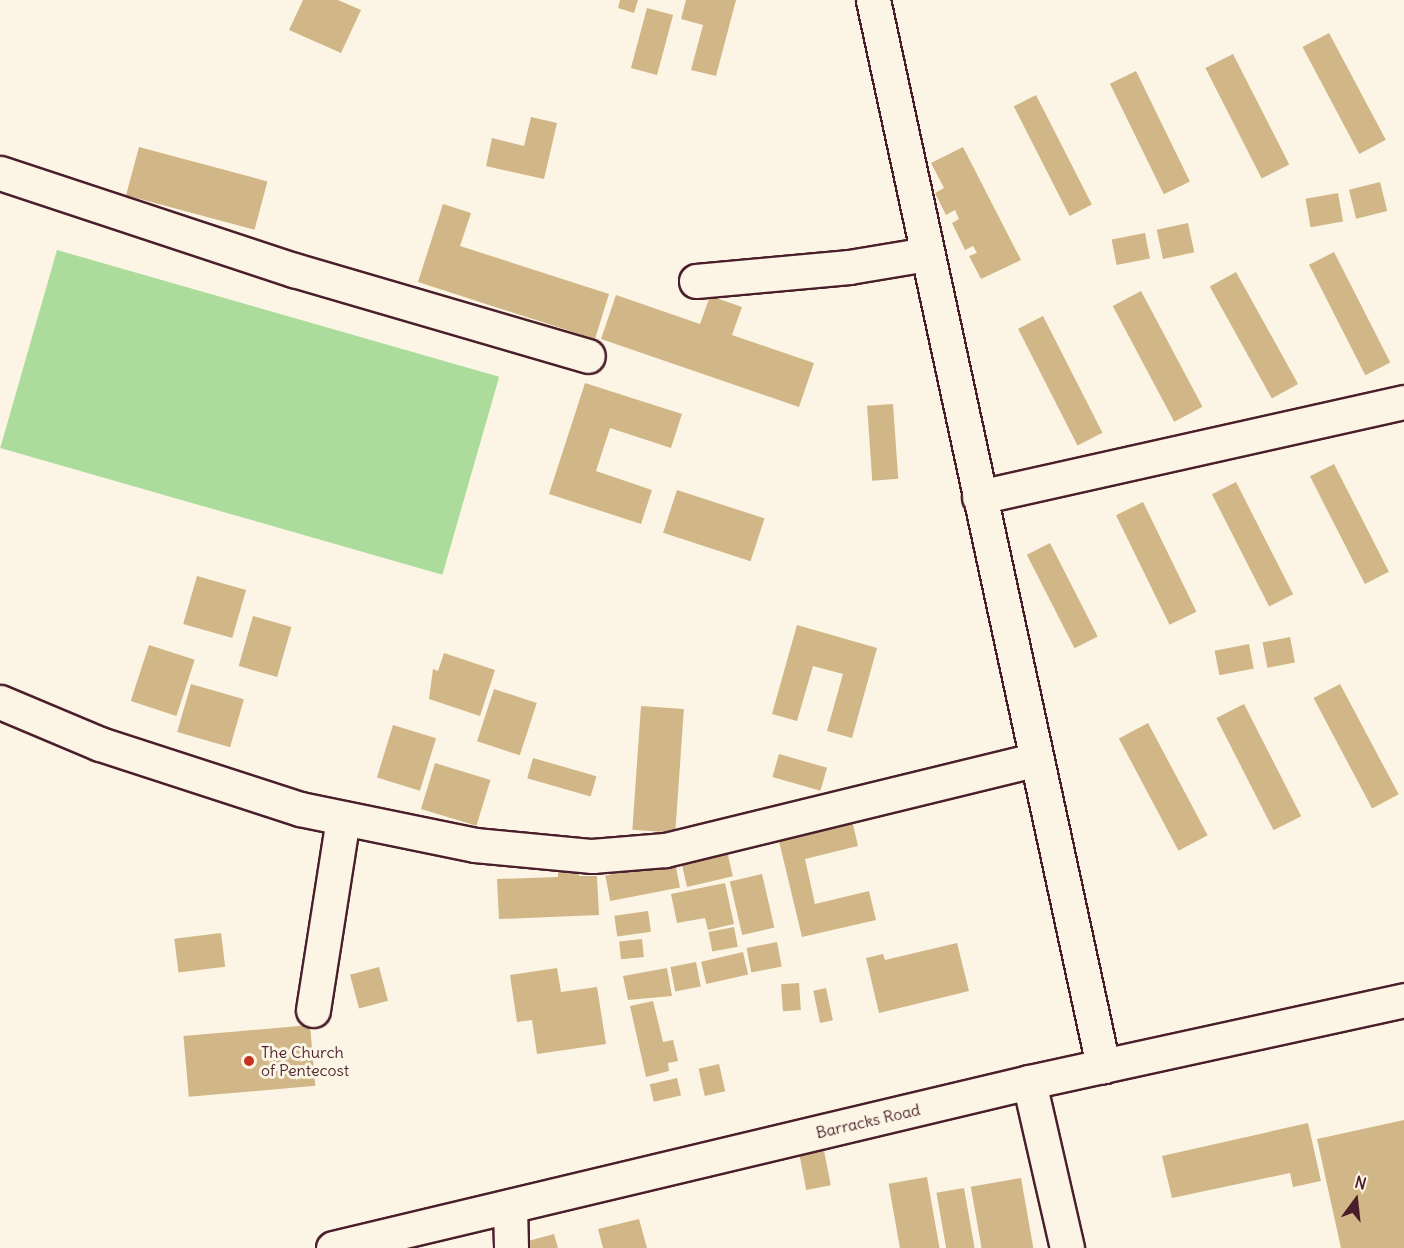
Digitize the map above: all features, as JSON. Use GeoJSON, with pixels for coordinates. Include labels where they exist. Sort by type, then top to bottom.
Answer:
{"type":"FeatureCollection","features":[{"type":"Feature","properties":{"kind":"street"},"geometry":{"type":"LineString","coordinates":[[873,0],[1034,760],[1103,1066]]}},
{"type":"Feature","properties":{"kind":"street"},"geometry":{"type":"LineString","coordinates":[[0,173],[294,270],[588,356]]}},
{"type":"Feature","properties":{"kind":"street"},"geometry":{"type":"LineString","coordinates":[[696,281],[826,269],[927,254]]}},
{"type":"Feature","properties":{"kind":"street"},"geometry":{"type":"LineString","coordinates":[[979,497],[1404,402]]}},
{"type":"Feature","properties":{"kind":"street"},"geometry":{"type":"LineString","coordinates":[[0,702],[100,744],[256,797],[343,818],[475,844],[592,856],[628,855],[665,850],[1034,760]]}},
{"type":"Feature","properties":{"kind":"street"},"geometry":{"type":"LineString","coordinates":[[313,1010],[343,818]]}},
{"type":"Feature","properties":{"kind":"street","name":"Barracks Road"},"geometry":{"type":"LineString","coordinates":[[333,1248],[1029,1082],[1404,1000]]}},
{"type":"Feature","properties":{"kind":"street"},"geometry":{"type":"LineString","coordinates":[[1029,1082],[1067,1248]]}},
{"type":"Feature","properties":{"kind":"street"},"geometry":{"type":"LineString","coordinates":[[510,1206],[511,1248]]}},
{"type":"Feature","properties":{"kind":"green space"},"geometry":{"type":"Polygon","coordinates":[[[57,250],[499,377],[442,575],[0,448],[57,250]]]}},
{"type":"Feature","properties":{"kind":"building"},"geometry":{"type":"Polygon","coordinates":[[[303,0],[338,0],[361,10],[341,53],[289,30],[303,0]]]}},
{"type":"Feature","properties":{"kind":"building"},"geometry":{"type":"Polygon","coordinates":[[[620,0],[638,0],[634,13],[618,8],[620,0]]]}},
{"type":"Feature","properties":{"kind":"building"},"geometry":{"type":"Polygon","coordinates":[[[686,0],[736,0],[716,76],[691,70],[703,25],[681,19],[686,0]]]}},
{"type":"Feature","properties":{"kind":"building"},"geometry":{"type":"Polygon","coordinates":[[[647,8],[673,15],[657,75],[631,68],[647,8]]]}},
{"type":"Feature","properties":{"kind":"building"},"geometry":{"type":"Polygon","coordinates":[[[1329,33],[1386,140],[1359,154],[1303,47],[1329,33]]]}},
{"type":"Feature","properties":{"kind":"building"},"geometry":{"type":"Polygon","coordinates":[[[1233,54],[1289,164],[1262,179],[1205,68],[1233,54]]]}},
{"type":"Feature","properties":{"kind":"building"},"geometry":{"type":"Polygon","coordinates":[[[1136,71],[1190,182],[1164,194],[1110,84],[1136,71]]]}},
{"type":"Feature","properties":{"kind":"building"},"geometry":{"type":"Polygon","coordinates":[[[1036,95],[1092,205],[1070,216],[1014,106],[1036,95]]]}},
{"type":"Feature","properties":{"kind":"building"},"geometry":{"type":"Polygon","coordinates":[[[531,117],[557,123],[544,179],[486,166],[492,138],[524,146],[531,117]]]}},
{"type":"Feature","properties":{"kind":"building"},"geometry":{"type":"Polygon","coordinates":[[[139,147],[267,181],[255,230],[126,195],[139,147]]]}},
{"type":"Feature","properties":{"kind":"building"},"geometry":{"type":"Polygon","coordinates":[[[963,147],[1021,260],[981,279],[969,256],[977,253],[973,246],[965,250],[952,223],[959,219],[955,210],[946,215],[935,193],[944,188],[931,163],[963,147]]]}},
{"type":"Feature","properties":{"kind":"building"},"geometry":{"type":"Polygon","coordinates":[[[1380,182],[1387,211],[1356,219],[1349,190],[1380,182]]]}},
{"type":"Feature","properties":{"kind":"building"},"geometry":{"type":"Polygon","coordinates":[[[1338,193],[1343,222],[1311,227],[1306,199],[1338,193]]]}},
{"type":"Feature","properties":{"kind":"building"},"geometry":{"type":"Polygon","coordinates":[[[443,204],[471,213],[460,246],[609,294],[595,339],[418,282],[443,204]]]}},
{"type":"Feature","properties":{"kind":"building"},"geometry":{"type":"Polygon","coordinates":[[[1188,223],[1194,252],[1163,259],[1157,230],[1188,223]]]}},
{"type":"Feature","properties":{"kind":"building"},"geometry":{"type":"Polygon","coordinates":[[[1145,233],[1150,259],[1117,265],[1112,239],[1145,233]]]}},
{"type":"Feature","properties":{"kind":"building"},"geometry":{"type":"Polygon","coordinates":[[[1334,252],[1390,362],[1365,375],[1309,265],[1334,252]]]}},
{"type":"Feature","properties":{"kind":"building"},"geometry":{"type":"Polygon","coordinates":[[[1236,272],[1298,384],[1272,398],[1210,287],[1236,272]]]}},
{"type":"Feature","properties":{"kind":"building"},"geometry":{"type":"Polygon","coordinates":[[[1141,291],[1203,407],[1174,422],[1113,306],[1141,291]]]}},
{"type":"Feature","properties":{"kind":"building"},"geometry":{"type":"Polygon","coordinates":[[[616,295],[700,324],[710,296],[742,307],[732,335],[814,363],[799,407],[601,339],[616,295]]]}},
{"type":"Feature","properties":{"kind":"building"},"geometry":{"type":"Polygon","coordinates":[[[1043,316],[1102,433],[1078,445],[1018,329],[1043,316]]]}},
{"type":"Feature","properties":{"kind":"building"},"geometry":{"type":"Polygon","coordinates":[[[585,383],[682,414],[671,448],[610,428],[596,471],[652,490],[641,524],[549,494],[585,383]]]}},
{"type":"Feature","properties":{"kind":"building"},"geometry":{"type":"Polygon","coordinates":[[[893,404],[898,479],[872,481],[867,406],[893,404]]]}},
{"type":"Feature","properties":{"kind":"building"},"geometry":{"type":"Polygon","coordinates":[[[1334,464],[1389,572],[1365,584],[1310,476],[1334,464]]]}},
{"type":"Feature","properties":{"kind":"building"},"geometry":{"type":"Polygon","coordinates":[[[1236,482],[1293,594],[1269,607],[1212,494],[1236,482]]]}},
{"type":"Feature","properties":{"kind":"building"},"geometry":{"type":"Polygon","coordinates":[[[677,490],[764,518],[751,561],[663,533],[677,490]]]}},
{"type":"Feature","properties":{"kind":"building"},"geometry":{"type":"Polygon","coordinates":[[[1143,502],[1196,612],[1170,625],[1116,515],[1143,502]]]}},
{"type":"Feature","properties":{"kind":"building"},"geometry":{"type":"Polygon","coordinates":[[[1050,543],[1098,637],[1075,648],[1027,555],[1050,543]]]}},
{"type":"Feature","properties":{"kind":"building"},"geometry":{"type":"Polygon","coordinates":[[[197,576],[246,590],[232,638],[183,624],[197,576]]]}},
{"type":"Feature","properties":{"kind":"building"},"geometry":{"type":"Polygon","coordinates":[[[253,616],[291,627],[277,677],[239,666],[253,616]]]}},
{"type":"Feature","properties":{"kind":"building"},"geometry":{"type":"Polygon","coordinates":[[[797,625],[877,648],[852,738],[827,731],[843,674],[813,666],[797,721],[772,714],[797,625]]]}},
{"type":"Feature","properties":{"kind":"building"},"geometry":{"type":"Polygon","coordinates":[[[1290,637],[1295,663],[1267,668],[1263,642],[1290,637]]]}},
{"type":"Feature","properties":{"kind":"building"},"geometry":{"type":"Polygon","coordinates":[[[1249,644],[1254,669],[1219,675],[1215,651],[1249,644]]]}},
{"type":"Feature","properties":{"kind":"building"},"geometry":{"type":"Polygon","coordinates":[[[149,645],[195,660],[176,716],[131,701],[149,645]]]}},
{"type":"Feature","properties":{"kind":"building"},"geometry":{"type":"Polygon","coordinates":[[[444,653],[495,670],[480,716],[429,699],[433,669],[438,671],[444,653]]]}},
{"type":"Feature","properties":{"kind":"building"},"geometry":{"type":"Polygon","coordinates":[[[191,684],[244,699],[230,747],[177,732],[191,684]]]}},
{"type":"Feature","properties":{"kind":"building"},"geometry":{"type":"Polygon","coordinates":[[[1340,684],[1399,794],[1372,808],[1314,698],[1340,684]]]}},
{"type":"Feature","properties":{"kind":"building"},"geometry":{"type":"Polygon","coordinates":[[[494,689],[537,703],[520,755],[477,741],[494,689]]]}},
{"type":"Feature","properties":{"kind":"building"},"geometry":{"type":"Polygon","coordinates":[[[1244,704],[1301,816],[1274,830],[1216,718],[1244,704]]]}},
{"type":"Feature","properties":{"kind":"building"},"geometry":{"type":"Polygon","coordinates":[[[641,706],[684,709],[675,833],[632,830],[641,706]]]}},
{"type":"Feature","properties":{"kind":"building"},"geometry":{"type":"Polygon","coordinates":[[[1148,723],[1208,835],[1178,851],[1119,738],[1148,723]]]}},
{"type":"Feature","properties":{"kind":"building"},"geometry":{"type":"Polygon","coordinates":[[[393,725],[436,738],[420,791],[377,778],[393,725]]]}},
{"type":"Feature","properties":{"kind":"building"},"geometry":{"type":"Polygon","coordinates":[[[779,754],[827,768],[820,791],[772,777],[779,754]]]}},
{"type":"Feature","properties":{"kind":"building"},"geometry":{"type":"Polygon","coordinates":[[[533,758],[596,776],[591,796],[527,778],[533,758]]]}},
{"type":"Feature","properties":{"kind":"building"},"geometry":{"type":"Polygon","coordinates":[[[435,763],[490,780],[476,826],[421,809],[435,763]]]}},
{"type":"Feature","properties":{"kind":"building"},"geometry":{"type":"Polygon","coordinates":[[[852,820],[858,846],[805,859],[815,904],[869,891],[876,920],[802,937],[778,837],[852,820]]]}},
{"type":"Feature","properties":{"kind":"building"},"geometry":{"type":"Polygon","coordinates":[[[727,851],[733,876],[687,887],[681,862],[727,851]]]}},
{"type":"Feature","properties":{"kind":"building"},"geometry":{"type":"Polygon","coordinates":[[[675,862],[680,888],[610,901],[605,876],[675,862]]]}},
{"type":"Feature","properties":{"kind":"building"},"geometry":{"type":"Polygon","coordinates":[[[579,864],[579,876],[597,876],[599,915],[499,919],[497,879],[558,877],[558,865],[579,864]]]}},
{"type":"Feature","properties":{"kind":"building"},"geometry":{"type":"Polygon","coordinates":[[[762,874],[774,928],[742,935],[730,881],[762,874]]]}},
{"type":"Feature","properties":{"kind":"building"},"geometry":{"type":"Polygon","coordinates":[[[725,883],[734,924],[708,930],[705,918],[677,923],[671,894],[725,883]]]}},
{"type":"Feature","properties":{"kind":"building"},"geometry":{"type":"Polygon","coordinates":[[[648,911],[651,932],[617,937],[614,916],[648,911]]]}},
{"type":"Feature","properties":{"kind":"building"},"geometry":{"type":"Polygon","coordinates":[[[734,927],[738,947],[712,952],[708,932],[734,927]]]}},
{"type":"Feature","properties":{"kind":"building"},"geometry":{"type":"Polygon","coordinates":[[[221,933],[225,967],[178,972],[174,939],[221,933]]]}},
{"type":"Feature","properties":{"kind":"building"},"geometry":{"type":"Polygon","coordinates":[[[642,939],[644,957],[621,959],[619,941],[642,939]]]}},
{"type":"Feature","properties":{"kind":"building"},"geometry":{"type":"Polygon","coordinates":[[[777,942],[782,967],[751,972],[747,948],[777,942]]]}},
{"type":"Feature","properties":{"kind":"building"},"geometry":{"type":"Polygon","coordinates":[[[957,943],[969,991],[879,1013],[866,958],[883,954],[885,960],[957,943]]]}},
{"type":"Feature","properties":{"kind":"building"},"geometry":{"type":"Polygon","coordinates":[[[743,952],[748,974],[706,984],[701,962],[743,952]]]}},
{"type":"Feature","properties":{"kind":"building"},"geometry":{"type":"Polygon","coordinates":[[[696,962],[701,987],[675,992],[670,967],[696,962]]]}},
{"type":"Feature","properties":{"kind":"building"},"geometry":{"type":"Polygon","coordinates":[[[379,967],[388,1001],[359,1009],[350,975],[379,967]]]}},
{"type":"Feature","properties":{"kind":"building"},"geometry":{"type":"Polygon","coordinates":[[[557,968],[561,992],[597,987],[606,1044],[537,1054],[532,1020],[517,1022],[510,975],[557,968]]]}},
{"type":"Feature","properties":{"kind":"building"},"geometry":{"type":"Polygon","coordinates":[[[667,968],[672,996],[628,1000],[623,976],[667,968]]]}},
{"type":"Feature","properties":{"kind":"building"},"geometry":{"type":"Polygon","coordinates":[[[799,983],[801,1010],[783,1011],[781,984],[799,983]]]}},
{"type":"Feature","properties":{"kind":"building"},"geometry":{"type":"Polygon","coordinates":[[[826,988],[833,1020],[820,1023],[813,991],[826,988]]]}},
{"type":"Feature","properties":{"kind":"building"},"geometry":{"type":"Polygon","coordinates":[[[653,1001],[663,1042],[673,1040],[678,1061],[668,1063],[669,1071],[646,1077],[630,1006],[653,1001]]]}},
{"type":"Feature","properties":{"kind":"building","name":"The Church of Pentecost"},"geometry":{"type":"Polygon","coordinates":[[[310,1025],[315,1086],[189,1097],[183,1036],[310,1025]]]}},
{"type":"Feature","properties":{"kind":"building"},"geometry":{"type":"Polygon","coordinates":[[[719,1064],[725,1091],[705,1096],[699,1069],[719,1064]]]}},
{"type":"Feature","properties":{"kind":"building"},"geometry":{"type":"Polygon","coordinates":[[[677,1078],[681,1096],[654,1102],[650,1084],[677,1078]]]}},
{"type":"Feature","properties":{"kind":"building"},"geometry":{"type":"Polygon","coordinates":[[[1404,1120],[1404,1248],[1341,1248],[1317,1139],[1404,1120]]]}},
{"type":"Feature","properties":{"kind":"building"},"geometry":{"type":"Polygon","coordinates":[[[1308,1123],[1321,1181],[1293,1187],[1290,1173],[1172,1198],[1162,1156],[1308,1123]]]}},
{"type":"Feature","properties":{"kind":"building"},"geometry":{"type":"Polygon","coordinates":[[[822,1140],[831,1185],[806,1190],[797,1145],[822,1140]]]}},
{"type":"Feature","properties":{"kind":"building"},"geometry":{"type":"Polygon","coordinates":[[[927,1177],[940,1248],[900,1248],[889,1184],[927,1177]]]}},
{"type":"Feature","properties":{"kind":"building"},"geometry":{"type":"Polygon","coordinates":[[[1021,1178],[1033,1248],[982,1248],[971,1187],[1021,1178]]]}},
{"type":"Feature","properties":{"kind":"building"},"geometry":{"type":"Polygon","coordinates":[[[964,1188],[975,1248],[946,1248],[936,1193],[964,1188]]]}},
{"type":"Feature","properties":{"kind":"building"},"geometry":{"type":"Polygon","coordinates":[[[639,1219],[647,1248],[603,1248],[598,1229],[639,1219]]]}},
{"type":"Feature","properties":{"kind":"building"},"geometry":{"type":"Polygon","coordinates":[[[554,1234],[558,1248],[522,1248],[521,1243],[554,1234]]]}},
{"type":"Feature","properties":{"kind":"place","name":"The Church of Pentecost"},"geometry":{"type":"Point","coordinates":[249,1061]}}]}
